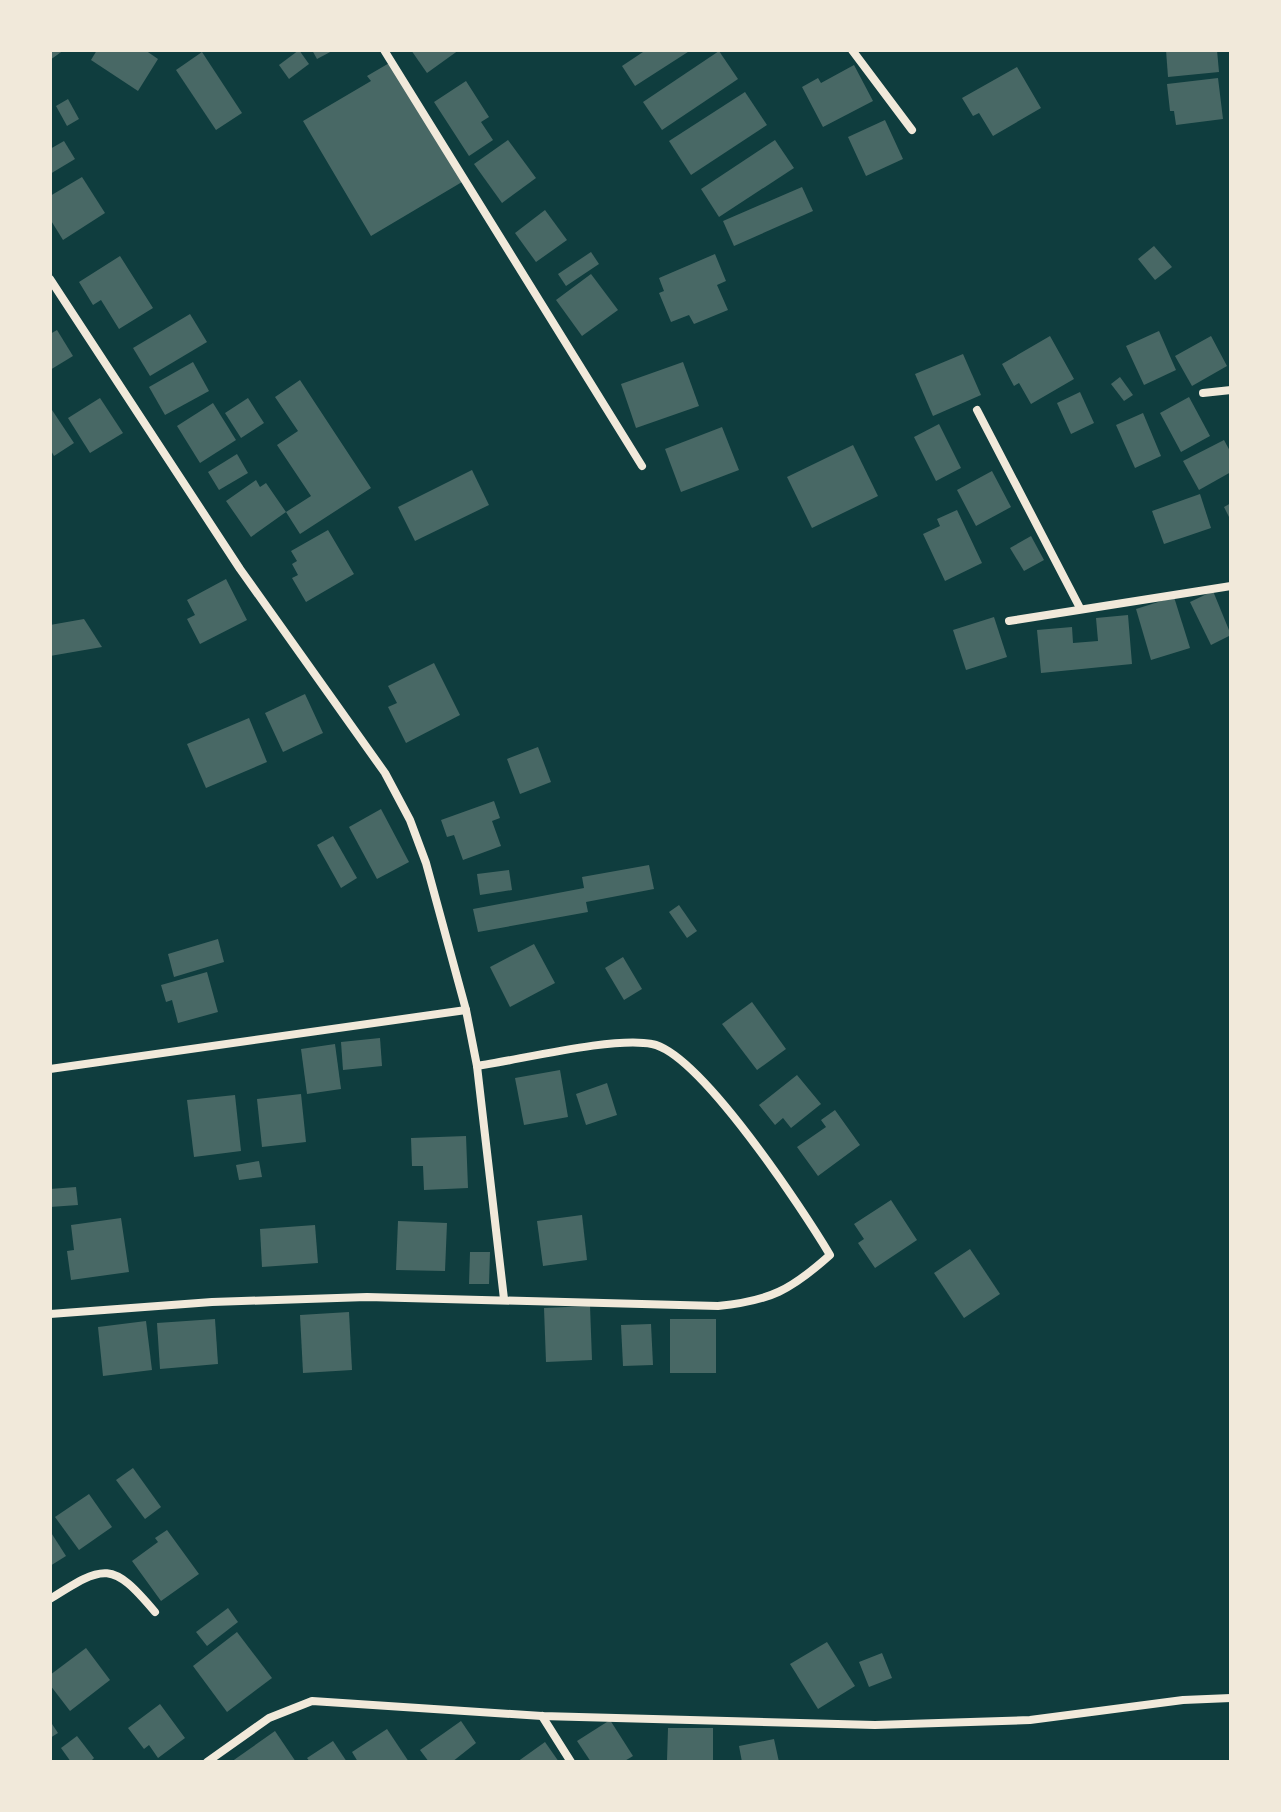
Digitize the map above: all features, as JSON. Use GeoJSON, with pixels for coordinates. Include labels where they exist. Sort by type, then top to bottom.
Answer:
{"type":"FeatureCollection","features":[{"type":"Feature","properties":{"kind":"street"},"geometry":{"type":"LineString","coordinates":[[384,50],[642,466]]}},
{"type":"Feature","properties":{"kind":"street"},"geometry":{"type":"LineString","coordinates":[[852,50],[912,130]]}},
{"type":"Feature","properties":{"kind":"street"},"geometry":{"type":"LineString","coordinates":[[50,279],[240,569],[396,793],[426,863],[466,1010],[477,1066],[504,1299]]}},
{"type":"Feature","properties":{"kind":"street"},"geometry":{"type":"LineString","coordinates":[[1203,393],[1231,390]]}},
{"type":"Feature","properties":{"kind":"street"},"geometry":{"type":"LineString","coordinates":[[977,410],[1080,608]]}},
{"type":"Feature","properties":{"kind":"street"},"geometry":{"type":"LineString","coordinates":[[1009,621],[1231,586]]}},
{"type":"Feature","properties":{"kind":"street"},"geometry":{"type":"LineString","coordinates":[[50,1069],[466,1010]]}},
{"type":"Feature","properties":{"kind":"street"},"geometry":{"type":"LineString","coordinates":[[50,1314],[298,1298],[504,1299],[661,1306],[752,1302],[779,1294],[830,1255],[723,1105],[692,1067],[671,1050],[650,1043],[618,1043],[477,1066]]}},
{"type":"Feature","properties":{"kind":"street"},"geometry":{"type":"LineString","coordinates":[[50,1599],[89,1576],[116,1573],[130,1583],[155,1612]]}},
{"type":"Feature","properties":{"kind":"street"},"geometry":{"type":"LineString","coordinates":[[207,1762],[269,1718],[290,1706],[312,1701],[542,1716],[875,1725],[1030,1720],[1183,1700],[1231,1698]]}},
{"type":"Feature","properties":{"kind":"street"},"geometry":{"type":"LineString","coordinates":[[542,1716],[571,1762]]}},
{"type":"Feature","properties":{"kind":"building"},"geometry":{"type":"Polygon","coordinates":[[[50,50],[64,50],[50,60],[50,50]]]}},
{"type":"Feature","properties":{"kind":"building"},"geometry":{"type":"Polygon","coordinates":[[[97,50],[145,50],[158,59],[138,91],[91,60],[97,50]]]}},
{"type":"Feature","properties":{"kind":"building"},"geometry":{"type":"Polygon","coordinates":[[[299,50],[309,64],[289,79],[279,65],[299,50]]]}},
{"type":"Feature","properties":{"kind":"building"},"geometry":{"type":"Polygon","coordinates":[[[312,50],[334,50],[317,59],[312,50]]]}},
{"type":"Feature","properties":{"kind":"building"},"geometry":{"type":"Polygon","coordinates":[[[411,50],[459,50],[427,73],[411,50]]]}},
{"type":"Feature","properties":{"kind":"building"},"geometry":{"type":"Polygon","coordinates":[[[646,50],[691,50],[635,86],[622,66],[646,50]]]}},
{"type":"Feature","properties":{"kind":"building"},"geometry":{"type":"Polygon","coordinates":[[[1166,50],[1217,50],[1219,72],[1168,77],[1166,50]]]}},
{"type":"Feature","properties":{"kind":"building"},"geometry":{"type":"Polygon","coordinates":[[[719,51],[738,79],[662,130],[643,102],[719,51]]]}},
{"type":"Feature","properties":{"kind":"building"},"geometry":{"type":"Polygon","coordinates":[[[202,52],[242,113],[216,130],[176,70],[202,52]]]}},
{"type":"Feature","properties":{"kind":"building"},"geometry":{"type":"Polygon","coordinates":[[[391,62],[462,182],[371,236],[303,121],[371,81],[367,76],[391,62]]]}},
{"type":"Feature","properties":{"kind":"building"},"geometry":{"type":"Polygon","coordinates":[[[854,65],[873,101],[823,127],[802,87],[818,78],[821,83],[854,65]]]}},
{"type":"Feature","properties":{"kind":"building"},"geometry":{"type":"Polygon","coordinates":[[[1017,67],[1041,108],[993,136],[979,113],[973,116],[962,98],[1017,67]]]}},
{"type":"Feature","properties":{"kind":"building"},"geometry":{"type":"Polygon","coordinates":[[[1218,78],[1223,119],[1176,125],[1174,111],[1170,111],[1167,84],[1218,78]]]}},
{"type":"Feature","properties":{"kind":"building"},"geometry":{"type":"Polygon","coordinates":[[[466,81],[489,117],[481,122],[493,140],[469,156],[434,102],[466,81]]]}},
{"type":"Feature","properties":{"kind":"building"},"geometry":{"type":"Polygon","coordinates":[[[745,92],[767,125],[691,175],[669,141],[745,92]]]}},
{"type":"Feature","properties":{"kind":"building"},"geometry":{"type":"Polygon","coordinates":[[[68,99],[79,119],[67,126],[56,106],[68,99]]]}},
{"type":"Feature","properties":{"kind":"building"},"geometry":{"type":"Polygon","coordinates":[[[885,120],[903,159],[866,176],[848,137],[885,120]]]}},
{"type":"Feature","properties":{"kind":"building"},"geometry":{"type":"Polygon","coordinates":[[[508,140],[536,178],[502,203],[474,164],[508,140]]]}},
{"type":"Feature","properties":{"kind":"building"},"geometry":{"type":"Polygon","coordinates":[[[775,140],[794,168],[719,217],[701,189],[775,140]]]}},
{"type":"Feature","properties":{"kind":"building"},"geometry":{"type":"Polygon","coordinates":[[[64,141],[75,159],[50,174],[50,149],[64,141]]]}},
{"type":"Feature","properties":{"kind":"building"},"geometry":{"type":"Polygon","coordinates":[[[82,177],[105,213],[63,240],[50,219],[50,196],[82,177]]]}},
{"type":"Feature","properties":{"kind":"building"},"geometry":{"type":"Polygon","coordinates":[[[802,187],[813,211],[734,246],[723,221],[802,187]]]}},
{"type":"Feature","properties":{"kind":"building"},"geometry":{"type":"Polygon","coordinates":[[[545,210],[567,240],[536,262],[515,233],[545,210]]]}},
{"type":"Feature","properties":{"kind":"building"},"geometry":{"type":"Polygon","coordinates":[[[1154,246],[1172,267],[1155,280],[1138,259],[1154,246]]]}},
{"type":"Feature","properties":{"kind":"building"},"geometry":{"type":"Polygon","coordinates":[[[591,252],[599,264],[566,286],[558,274],[591,252]]]}},
{"type":"Feature","properties":{"kind":"building"},"geometry":{"type":"Polygon","coordinates":[[[715,254],[726,281],[717,285],[728,310],[694,324],[689,315],[671,322],[659,293],[664,291],[659,278],[715,254]]]}},
{"type":"Feature","properties":{"kind":"building"},"geometry":{"type":"Polygon","coordinates":[[[120,256],[153,308],[119,329],[101,300],[93,305],[79,282],[120,256]]]}},
{"type":"Feature","properties":{"kind":"building"},"geometry":{"type":"Polygon","coordinates":[[[591,274],[618,310],[582,336],[556,300],[591,274]]]}},
{"type":"Feature","properties":{"kind":"building"},"geometry":{"type":"Polygon","coordinates":[[[190,314],[207,342],[150,376],[133,348],[190,314]]]}},
{"type":"Feature","properties":{"kind":"building"},"geometry":{"type":"Polygon","coordinates":[[[57,330],[73,356],[50,370],[50,334],[57,330]]]}},
{"type":"Feature","properties":{"kind":"building"},"geometry":{"type":"Polygon","coordinates":[[[1159,331],[1176,370],[1144,385],[1126,346],[1159,331]]]}},
{"type":"Feature","properties":{"kind":"building"},"geometry":{"type":"Polygon","coordinates":[[[1050,336],[1074,379],[1031,404],[1019,383],[1014,386],[1002,364],[1050,336]]]}},
{"type":"Feature","properties":{"kind":"building"},"geometry":{"type":"Polygon","coordinates":[[[1211,336],[1227,366],[1192,386],[1175,356],[1211,336]]]}},
{"type":"Feature","properties":{"kind":"building"},"geometry":{"type":"Polygon","coordinates":[[[963,354],[981,395],[933,416],[915,374],[963,354]]]}},
{"type":"Feature","properties":{"kind":"building"},"geometry":{"type":"Polygon","coordinates":[[[193,362],[209,391],[165,415],[149,387],[193,362]]]}},
{"type":"Feature","properties":{"kind":"building"},"geometry":{"type":"Polygon","coordinates":[[[683,362],[699,406],[636,428],[621,384],[683,362]]]}},
{"type":"Feature","properties":{"kind":"building"},"geometry":{"type":"Polygon","coordinates":[[[1120,377],[1133,395],[1124,401],[1111,384],[1120,377]]]}},
{"type":"Feature","properties":{"kind":"building"},"geometry":{"type":"Polygon","coordinates":[[[300,380],[371,488],[300,534],[286,512],[311,496],[277,445],[298,431],[275,397],[300,380]]]}},
{"type":"Feature","properties":{"kind":"building"},"geometry":{"type":"Polygon","coordinates":[[[1080,392],[1094,423],[1071,434],[1057,403],[1080,392]]]}},
{"type":"Feature","properties":{"kind":"building"},"geometry":{"type":"Polygon","coordinates":[[[1189,397],[1210,436],[1181,452],[1160,413],[1189,397]]]}},
{"type":"Feature","properties":{"kind":"building"},"geometry":{"type":"Polygon","coordinates":[[[100,398],[123,433],[90,453],[68,418],[100,398]]]}},
{"type":"Feature","properties":{"kind":"building"},"geometry":{"type":"Polygon","coordinates":[[[248,398],[264,423],[241,438],[225,413],[248,398]]]}},
{"type":"Feature","properties":{"kind":"building"},"geometry":{"type":"Polygon","coordinates":[[[213,403],[236,440],[200,463],[177,426],[213,403]]]}},
{"type":"Feature","properties":{"kind":"building"},"geometry":{"type":"Polygon","coordinates":[[[52,410],[74,443],[54,456],[50,449],[52,410]]]}},
{"type":"Feature","properties":{"kind":"building"},"geometry":{"type":"Polygon","coordinates":[[[1143,413],[1161,456],[1135,468],[1116,425],[1143,413]]]}},
{"type":"Feature","properties":{"kind":"building"},"geometry":{"type":"Polygon","coordinates":[[[939,424],[961,468],[936,481],[914,437],[939,424]]]}},
{"type":"Feature","properties":{"kind":"building"},"geometry":{"type":"Polygon","coordinates":[[[722,427],[739,470],[681,492],[665,449],[722,427]]]}},
{"type":"Feature","properties":{"kind":"building"},"geometry":{"type":"Polygon","coordinates":[[[1224,440],[1231,453],[1231,472],[1199,490],[1183,461],[1224,440]]]}},
{"type":"Feature","properties":{"kind":"building"},"geometry":{"type":"Polygon","coordinates":[[[853,445],[878,496],[812,528],[787,477],[853,445]]]}},
{"type":"Feature","properties":{"kind":"building"},"geometry":{"type":"Polygon","coordinates":[[[237,454],[248,473],[219,490],[208,472],[237,454]]]}},
{"type":"Feature","properties":{"kind":"building"},"geometry":{"type":"Polygon","coordinates":[[[472,470],[489,505],[415,541],[398,507],[472,470]]]}},
{"type":"Feature","properties":{"kind":"building"},"geometry":{"type":"Polygon","coordinates":[[[992,471],[1011,507],[976,526],[957,490],[992,471]]]}},
{"type":"Feature","properties":{"kind":"building"},"geometry":{"type":"Polygon","coordinates":[[[256,480],[260,487],[266,483],[286,512],[251,537],[226,501],[256,480]]]}},
{"type":"Feature","properties":{"kind":"building"},"geometry":{"type":"Polygon","coordinates":[[[1200,494],[1211,528],[1164,544],[1152,511],[1200,494]]]}},
{"type":"Feature","properties":{"kind":"building"},"geometry":{"type":"Polygon","coordinates":[[[1231,503],[1231,521],[1224,507],[1231,503]]]}},
{"type":"Feature","properties":{"kind":"building"},"geometry":{"type":"Polygon","coordinates":[[[957,510],[982,563],[945,581],[923,534],[940,526],[937,519],[957,510]]]}},
{"type":"Feature","properties":{"kind":"building"},"geometry":{"type":"Polygon","coordinates":[[[328,530],[354,574],[306,602],[292,578],[298,575],[292,564],[297,561],[291,551],[328,530]]]}},
{"type":"Feature","properties":{"kind":"building"},"geometry":{"type":"Polygon","coordinates":[[[1031,536],[1044,560],[1024,571],[1010,548],[1031,536]]]}},
{"type":"Feature","properties":{"kind":"building"},"geometry":{"type":"Polygon","coordinates":[[[226,579],[247,620],[200,644],[187,619],[195,615],[187,600],[226,579]]]}},
{"type":"Feature","properties":{"kind":"building"},"geometry":{"type":"Polygon","coordinates":[[[1213,591],[1231,635],[1211,645],[1190,602],[1213,591]]]}},
{"type":"Feature","properties":{"kind":"building"},"geometry":{"type":"Polygon","coordinates":[[[1174,597],[1190,648],[1151,660],[1136,609],[1174,597]]]}},
{"type":"Feature","properties":{"kind":"building"},"geometry":{"type":"Polygon","coordinates":[[[1128,615],[1132,664],[1041,673],[1037,630],[1072,627],[1073,643],[1098,641],[1096,618],[1128,615]]]}},
{"type":"Feature","properties":{"kind":"building"},"geometry":{"type":"Polygon","coordinates":[[[994,617],[1007,657],[966,670],[953,630],[994,617]]]}},
{"type":"Feature","properties":{"kind":"building"},"geometry":{"type":"Polygon","coordinates":[[[84,619],[102,647],[50,656],[50,625],[84,619]]]}},
{"type":"Feature","properties":{"kind":"building"},"geometry":{"type":"Polygon","coordinates":[[[434,663],[460,715],[406,743],[388,707],[397,703],[388,686],[434,663]]]}},
{"type":"Feature","properties":{"kind":"building"},"geometry":{"type":"Polygon","coordinates":[[[305,694],[323,733],[283,752],[265,713],[305,694]]]}},
{"type":"Feature","properties":{"kind":"building"},"geometry":{"type":"Polygon","coordinates":[[[249,718],[267,762],[206,788],[187,744],[249,718]]]}},
{"type":"Feature","properties":{"kind":"building"},"geometry":{"type":"Polygon","coordinates":[[[538,747],[551,782],[520,794],[507,759],[538,747]]]}},
{"type":"Feature","properties":{"kind":"building"},"geometry":{"type":"Polygon","coordinates":[[[494,801],[500,818],[492,821],[501,846],[463,860],[454,835],[447,837],[441,820],[494,801]]]}},
{"type":"Feature","properties":{"kind":"building"},"geometry":{"type":"Polygon","coordinates":[[[381,809],[409,862],[377,879],[349,827],[381,809]]]}},
{"type":"Feature","properties":{"kind":"building"},"geometry":{"type":"Polygon","coordinates":[[[333,836],[357,878],[341,888],[317,845],[333,836]]]}},
{"type":"Feature","properties":{"kind":"building"},"geometry":{"type":"Polygon","coordinates":[[[649,865],[654,889],[586,902],[588,912],[478,932],[473,909],[584,888],[582,877],[649,865]]]}},
{"type":"Feature","properties":{"kind":"building"},"geometry":{"type":"Polygon","coordinates":[[[509,870],[512,890],[480,895],[477,874],[509,870]]]}},
{"type":"Feature","properties":{"kind":"building"},"geometry":{"type":"Polygon","coordinates":[[[679,905],[697,931],[687,938],[669,912],[679,905]]]}},
{"type":"Feature","properties":{"kind":"building"},"geometry":{"type":"Polygon","coordinates":[[[218,939],[224,962],[174,977],[168,954],[218,939]]]}},
{"type":"Feature","properties":{"kind":"building"},"geometry":{"type":"Polygon","coordinates":[[[534,944],[555,983],[510,1007],[490,967],[534,944]]]}},
{"type":"Feature","properties":{"kind":"building"},"geometry":{"type":"Polygon","coordinates":[[[623,957],[642,989],[624,1000],[605,968],[623,957]]]}},
{"type":"Feature","properties":{"kind":"building"},"geometry":{"type":"Polygon","coordinates":[[[207,972],[218,1012],[178,1023],[172,1000],[166,1002],[161,985],[207,972]]]}},
{"type":"Feature","properties":{"kind":"building"},"geometry":{"type":"Polygon","coordinates":[[[752,1002],[786,1049],[757,1070],[722,1024],[752,1002]]]}},
{"type":"Feature","properties":{"kind":"building"},"geometry":{"type":"Polygon","coordinates":[[[380,1038],[382,1066],[343,1070],[341,1042],[380,1038]]]}},
{"type":"Feature","properties":{"kind":"building"},"geometry":{"type":"Polygon","coordinates":[[[335,1044],[341,1089],[307,1094],[301,1049],[335,1044]]]}},
{"type":"Feature","properties":{"kind":"building"},"geometry":{"type":"Polygon","coordinates":[[[560,1070],[568,1117],[524,1125],[515,1078],[560,1070]]]}},
{"type":"Feature","properties":{"kind":"building"},"geometry":{"type":"Polygon","coordinates":[[[797,1075],[821,1104],[791,1128],[783,1118],[775,1125],[759,1105],[797,1075]]]}},
{"type":"Feature","properties":{"kind":"building"},"geometry":{"type":"Polygon","coordinates":[[[607,1083],[617,1115],[586,1125],[576,1094],[607,1083]]]}},
{"type":"Feature","properties":{"kind":"building"},"geometry":{"type":"Polygon","coordinates":[[[301,1094],[306,1142],[262,1147],[257,1099],[301,1094]]]}},
{"type":"Feature","properties":{"kind":"building"},"geometry":{"type":"Polygon","coordinates":[[[235,1095],[241,1151],[194,1157],[187,1100],[235,1095]]]}},
{"type":"Feature","properties":{"kind":"building"},"geometry":{"type":"Polygon","coordinates":[[[835,1110],[860,1145],[818,1176],[797,1147],[826,1127],[821,1120],[835,1110]]]}},
{"type":"Feature","properties":{"kind":"building"},"geometry":{"type":"Polygon","coordinates":[[[466,1136],[468,1188],[424,1190],[423,1166],[412,1166],[411,1138],[466,1136]]]}},
{"type":"Feature","properties":{"kind":"building"},"geometry":{"type":"Polygon","coordinates":[[[259,1161],[262,1177],[239,1180],[236,1165],[259,1161]]]}},
{"type":"Feature","properties":{"kind":"building"},"geometry":{"type":"Polygon","coordinates":[[[76,1187],[78,1205],[50,1207],[50,1189],[76,1187]]]}},
{"type":"Feature","properties":{"kind":"building"},"geometry":{"type":"Polygon","coordinates":[[[891,1200],[917,1240],[875,1268],[858,1243],[864,1239],[854,1224],[891,1200]]]}},
{"type":"Feature","properties":{"kind":"building"},"geometry":{"type":"Polygon","coordinates":[[[582,1215],[587,1260],[543,1266],[537,1221],[582,1215]]]}},
{"type":"Feature","properties":{"kind":"building"},"geometry":{"type":"Polygon","coordinates":[[[121,1218],[129,1272],[71,1280],[67,1251],[74,1250],[71,1225],[121,1218]]]}},
{"type":"Feature","properties":{"kind":"building"},"geometry":{"type":"Polygon","coordinates":[[[398,1221],[447,1223],[445,1271],[396,1270],[398,1221]]]}},
{"type":"Feature","properties":{"kind":"building"},"geometry":{"type":"Polygon","coordinates":[[[315,1225],[318,1263],[262,1267],[260,1229],[315,1225]]]}},
{"type":"Feature","properties":{"kind":"building"},"geometry":{"type":"Polygon","coordinates":[[[970,1249],[1000,1294],[964,1318],[934,1273],[970,1249]]]}},
{"type":"Feature","properties":{"kind":"building"},"geometry":{"type":"Polygon","coordinates":[[[470,1252],[490,1252],[489,1284],[469,1284],[470,1252]]]}},
{"type":"Feature","properties":{"kind":"building"},"geometry":{"type":"Polygon","coordinates":[[[590,1306],[592,1360],[546,1362],[544,1308],[590,1306]]]}},
{"type":"Feature","properties":{"kind":"building"},"geometry":{"type":"Polygon","coordinates":[[[349,1312],[352,1370],[303,1373],[300,1315],[349,1312]]]}},
{"type":"Feature","properties":{"kind":"building"},"geometry":{"type":"Polygon","coordinates":[[[215,1319],[218,1364],[160,1369],[157,1323],[215,1319]]]}},
{"type":"Feature","properties":{"kind":"building"},"geometry":{"type":"Polygon","coordinates":[[[670,1319],[716,1319],[716,1373],[670,1373],[670,1319]]]}},
{"type":"Feature","properties":{"kind":"building"},"geometry":{"type":"Polygon","coordinates":[[[146,1321],[152,1370],[103,1376],[98,1327],[146,1321]]]}},
{"type":"Feature","properties":{"kind":"building"},"geometry":{"type":"Polygon","coordinates":[[[651,1324],[653,1365],[623,1366],[621,1325],[651,1324]]]}},
{"type":"Feature","properties":{"kind":"building"},"geometry":{"type":"Polygon","coordinates":[[[133,1468],[161,1507],[145,1519],[116,1480],[133,1468]]]}},
{"type":"Feature","properties":{"kind":"building"},"geometry":{"type":"Polygon","coordinates":[[[89,1494],[112,1527],[79,1550],[55,1517],[89,1494]]]}},
{"type":"Feature","properties":{"kind":"building"},"geometry":{"type":"Polygon","coordinates":[[[167,1530],[199,1574],[161,1601],[132,1561],[158,1542],[155,1538],[167,1530]]]}},
{"type":"Feature","properties":{"kind":"building"},"geometry":{"type":"Polygon","coordinates":[[[50,1531],[66,1556],[50,1566],[50,1531]]]}},
{"type":"Feature","properties":{"kind":"building"},"geometry":{"type":"Polygon","coordinates":[[[228,1608],[238,1622],[207,1646],[196,1632],[228,1608]]]}},
{"type":"Feature","properties":{"kind":"building"},"geometry":{"type":"Polygon","coordinates":[[[237,1632],[272,1678],[227,1712],[193,1666],[237,1632]]]}},
{"type":"Feature","properties":{"kind":"building"},"geometry":{"type":"Polygon","coordinates":[[[827,1642],[855,1686],[818,1709],[790,1664],[827,1642]]]}},
{"type":"Feature","properties":{"kind":"building"},"geometry":{"type":"Polygon","coordinates":[[[86,1648],[110,1680],[70,1711],[50,1685],[50,1675],[86,1648]]]}},
{"type":"Feature","properties":{"kind":"building"},"geometry":{"type":"Polygon","coordinates":[[[882,1653],[892,1678],[869,1687],[859,1662],[882,1653]]]}},
{"type":"Feature","properties":{"kind":"building"},"geometry":{"type":"Polygon","coordinates":[[[160,1704],[185,1738],[158,1758],[149,1745],[144,1749],[128,1728],[160,1704]]]}},
{"type":"Feature","properties":{"kind":"building"},"geometry":{"type":"Polygon","coordinates":[[[610,1720],[633,1756],[623,1762],[591,1762],[577,1741],[610,1720]]]}},
{"type":"Feature","properties":{"kind":"building"},"geometry":{"type":"Polygon","coordinates":[[[50,1721],[58,1733],[50,1738],[50,1721]]]}},
{"type":"Feature","properties":{"kind":"building"},"geometry":{"type":"Polygon","coordinates":[[[461,1721],[476,1743],[452,1762],[429,1762],[420,1750],[461,1721]]]}},
{"type":"Feature","properties":{"kind":"building"},"geometry":{"type":"Polygon","coordinates":[[[668,1728],[713,1728],[713,1761],[667,1761],[668,1728]]]}},
{"type":"Feature","properties":{"kind":"building"},"geometry":{"type":"Polygon","coordinates":[[[387,1729],[409,1762],[358,1762],[352,1752],[387,1729]]]}},
{"type":"Feature","properties":{"kind":"building"},"geometry":{"type":"Polygon","coordinates":[[[275,1731],[296,1762],[231,1762],[275,1731]]]}},
{"type":"Feature","properties":{"kind":"building"},"geometry":{"type":"Polygon","coordinates":[[[77,1736],[94,1758],[90,1762],[71,1762],[61,1748],[77,1736]]]}},
{"type":"Feature","properties":{"kind":"building"},"geometry":{"type":"Polygon","coordinates":[[[774,1739],[779,1762],[742,1762],[739,1746],[774,1739]]]}},
{"type":"Feature","properties":{"kind":"building"},"geometry":{"type":"Polygon","coordinates":[[[333,1741],[347,1762],[310,1762],[307,1758],[333,1741]]]}},
{"type":"Feature","properties":{"kind":"building"},"geometry":{"type":"Polygon","coordinates":[[[545,1742],[559,1762],[517,1762],[545,1742]]]}}]}
